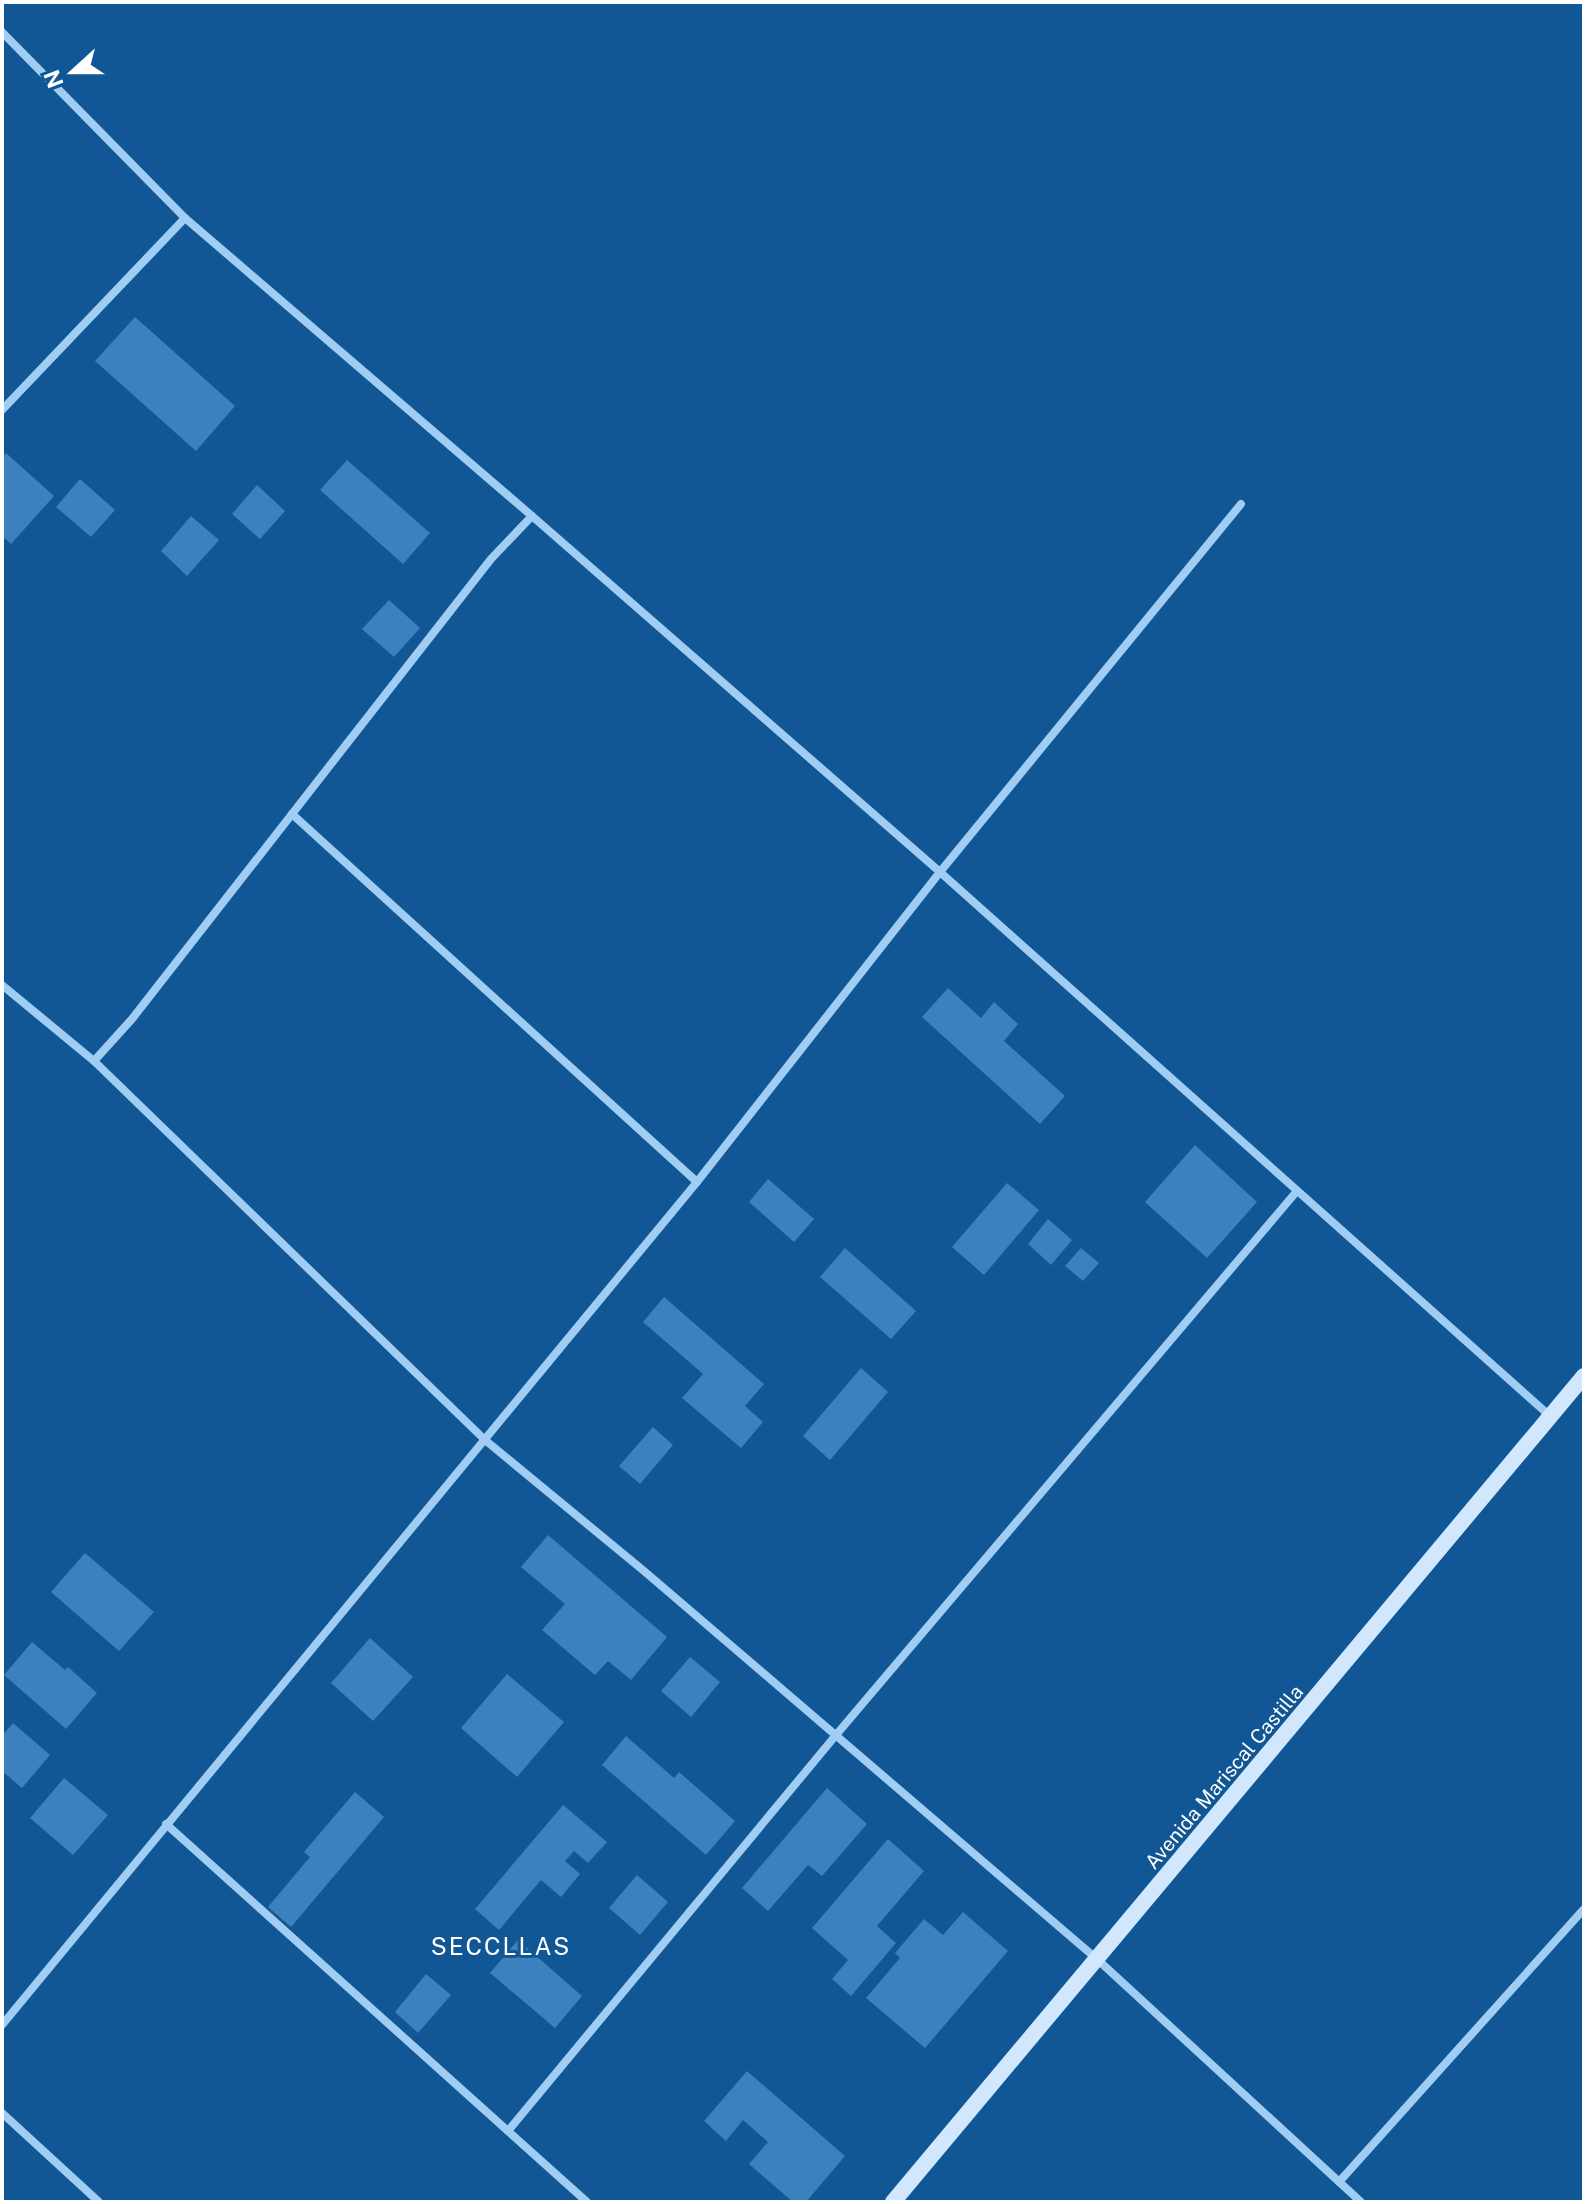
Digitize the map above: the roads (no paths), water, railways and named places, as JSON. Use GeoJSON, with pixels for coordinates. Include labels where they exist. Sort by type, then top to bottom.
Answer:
{"type":"FeatureCollection","features":[{"type":"Feature","properties":{"kind":"street"},"geometry":{"type":"LineString","coordinates":[[2,32],[185,218],[940,872],[1550,1417]]}},
{"type":"Feature","properties":{"kind":"street"},"geometry":{"type":"LineString","coordinates":[[2,410],[185,218]]}},
{"type":"Feature","properties":{"kind":"street"},"geometry":{"type":"LineString","coordinates":[[2,2025],[697,1182],[940,872],[1241,504]]}},
{"type":"Feature","properties":{"kind":"street"},"geometry":{"type":"LineString","coordinates":[[94,1061],[132,1019],[491,559],[532,516]]}},
{"type":"Feature","properties":{"kind":"street"},"geometry":{"type":"LineString","coordinates":[[292,814],[697,1182]]}},
{"type":"Feature","properties":{"kind":"street"},"geometry":{"type":"LineString","coordinates":[[2,985],[94,1061],[485,1440],[644,1571],[1098,1960],[1361,2202]]}},
{"type":"Feature","properties":{"kind":"street"},"geometry":{"type":"LineString","coordinates":[[508,2131],[836,1735],[1297,1191]]}},
{"type":"Feature","properties":{"kind":"street","name":"Avenida Mariscal Castilla"},"geometry":{"type":"LineString","coordinates":[[893,2202],[1584,1376]]}},
{"type":"Feature","properties":{"kind":"street"},"geometry":{"type":"LineString","coordinates":[[166,1824],[587,2202]]}},
{"type":"Feature","properties":{"kind":"street"},"geometry":{"type":"LineString","coordinates":[[1339,2182],[1584,1909]]}},
{"type":"Feature","properties":{"kind":"street"},"geometry":{"type":"LineString","coordinates":[[2,2113],[99,2202]]}},
{"type":"Feature","properties":{"kind":"district","name":"SECCLLAS"},"geometry":{"type":"Point","coordinates":[501,1946]}}]}
